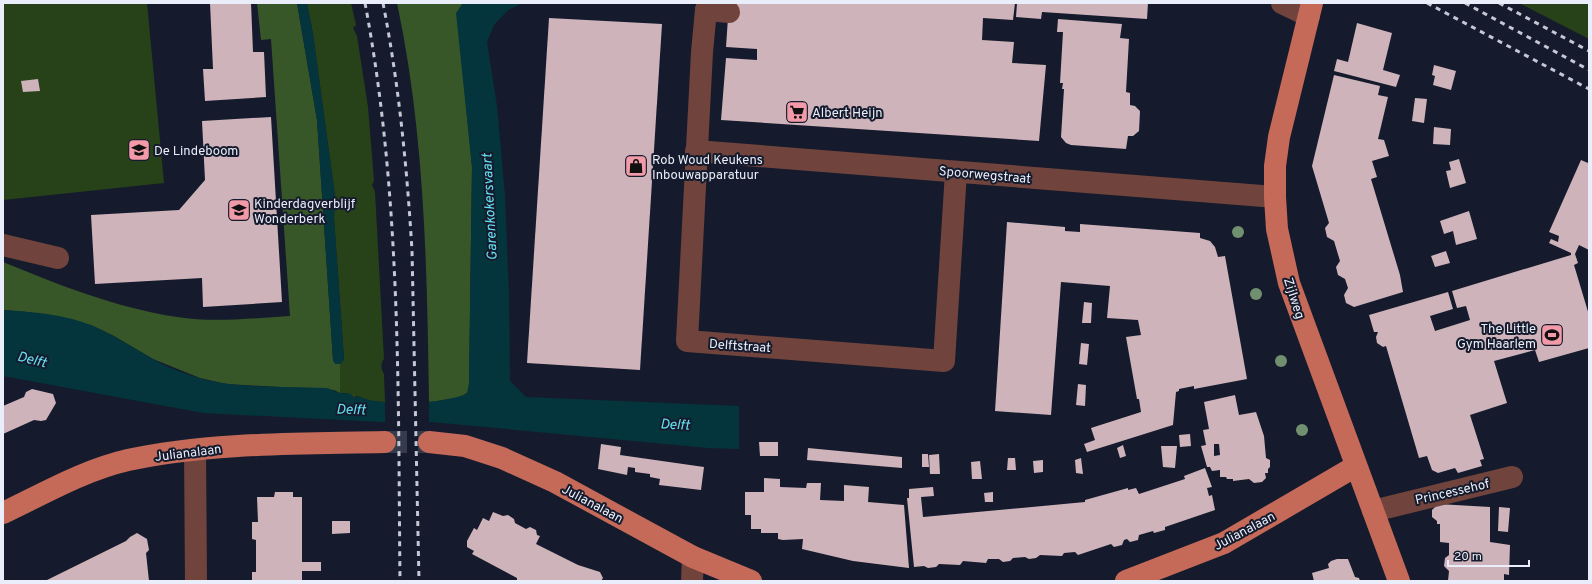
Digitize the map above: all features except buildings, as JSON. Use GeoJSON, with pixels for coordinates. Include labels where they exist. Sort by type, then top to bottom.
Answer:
{"type":"FeatureCollection","features":[{"type":"Feature","properties":{"kind":"main road","name":"Zijlweg"},"geometry":{"type":"LineString","coordinates":[[1310,10],[1279,137],[1275,166],[1277,229],[1289,283],[1356,466],[1383,508],[1399,581]]}},
{"type":"Feature","properties":{"kind":"main road","name":"Julianalaan"},"geometry":{"type":"LineString","coordinates":[[3,513],[82,475],[127,460],[195,450],[292,444],[385,442]]}},
{"type":"Feature","properties":{"kind":"main road","name":"Julianalaan"},"geometry":{"type":"LineString","coordinates":[[429,442],[465,446],[502,458],[555,482],[694,556],[751,581]]}},
{"type":"Feature","properties":{"kind":"main road","name":"Julianalaan"},"geometry":{"type":"LineString","coordinates":[[1126,581],[1224,543],[1356,466]]}},
{"type":"Feature","properties":{"kind":"street"},"geometry":{"type":"LineString","coordinates":[[1282,3],[1310,10]]}},
{"type":"Feature","properties":{"kind":"street","name":"Delftstraat"},"geometry":{"type":"LineString","coordinates":[[715,8],[696,151],[687,342],[944,361],[956,172]]}},
{"type":"Feature","properties":{"kind":"street","name":"Spoorwegstraat"},"geometry":{"type":"LineString","coordinates":[[696,151],[1275,197]]}},
{"type":"Feature","properties":{"kind":"street"},"geometry":{"type":"LineString","coordinates":[[3,245],[58,258]]}},
{"type":"Feature","properties":{"kind":"street"},"geometry":{"type":"LineString","coordinates":[[195,450],[196,581]]}},
{"type":"Feature","properties":{"kind":"street","name":"Princessehof"},"geometry":{"type":"LineString","coordinates":[[1383,508],[1512,477]]}},
{"type":"Feature","properties":{"kind":"street"},"geometry":{"type":"LineString","coordinates":[[692,581],[694,556]]}},
{"type":"Feature","properties":{"kind":"green space"},"geometry":{"type":"Polygon","coordinates":[[[3,3],[147,3],[164,183],[3,200],[3,3]]]}},
{"type":"Feature","properties":{"kind":"green space"},"geometry":{"type":"Polygon","coordinates":[[[257,3],[297,3],[317,120],[333,360],[335,363],[340,364],[340,393],[334,390],[226,384],[200,378],[153,359],[114,336],[91,325],[27,312],[3,310],[3,262],[88,295],[155,313],[205,320],[234,320],[290,316],[271,39],[261,40],[257,3]]]}},
{"type":"Feature","properties":{"kind":"green space"},"geometry":{"type":"Polygon","coordinates":[[[307,3],[351,3],[356,25],[353,28],[357,36],[368,107],[374,181],[372,185],[375,192],[384,359],[381,366],[384,374],[385,402],[369,401],[356,396],[354,398],[345,393],[340,393],[340,364],[344,359],[334,218],[335,196],[313,34],[307,3]]]}},
{"type":"Feature","properties":{"kind":"green space"},"geometry":{"type":"Polygon","coordinates":[[[397,3],[463,3],[457,13],[472,167],[469,384],[468,392],[461,397],[432,402],[429,402],[425,251],[419,151],[414,102],[397,3]]]}},
{"type":"Feature","properties":{"kind":"green space"},"geometry":{"type":"Polygon","coordinates":[[[1519,3],[1589,3],[1589,39],[1519,3]]]}},
{"type":"Feature","properties":{"kind":"water"},"geometry":{"type":"Polygon","coordinates":[[[297,3],[307,3],[313,34],[335,196],[334,218],[344,360],[340,364],[335,364],[333,360],[317,120],[297,3]]]}},
{"type":"Feature","properties":{"kind":"water"},"geometry":{"type":"Polygon","coordinates":[[[463,3],[523,3],[508,10],[494,25],[487,42],[497,106],[505,196],[509,296],[510,381],[526,397],[739,406],[739,449],[708,448],[432,422],[382,422],[203,413],[3,376],[3,310],[49,314],[82,322],[108,333],[169,367],[214,382],[262,386],[327,388],[340,393],[349,393],[354,398],[359,396],[380,402],[395,403],[445,400],[467,393],[469,384],[472,167],[456,13],[463,3]]]}},
{"type":"Feature","properties":{"kind":"pier"},"geometry":{"type":"Polygon","coordinates":[[[385,400],[429,400],[429,424],[385,424],[385,400]]]}},
{"type":"Feature","properties":{"kind":"tunnel"},"geometry":{"type":"LineString","coordinates":[[385,442],[429,442]]}},
{"type":"Feature","properties":{"kind":"railway"},"geometry":{"type":"LineString","coordinates":[[365,3],[377,75],[391,219],[398,364],[400,581]]}},
{"type":"Feature","properties":{"kind":"railway"},"geometry":{"type":"LineString","coordinates":[[383,3],[394,65],[402,127],[412,251],[419,581]]}},
{"type":"Feature","properties":{"kind":"railway"},"geometry":{"type":"LineString","coordinates":[[1427,3],[1589,89]]}},
{"type":"Feature","properties":{"kind":"railway"},"geometry":{"type":"LineString","coordinates":[[1465,3],[1589,70]]}},
{"type":"Feature","properties":{"kind":"railway"},"geometry":{"type":"LineString","coordinates":[[1499,3],[1589,51]]}},
{"type":"Feature","properties":{"kind":"place","name":"Albert Heijn"},"geometry":{"type":"Point","coordinates":[797,112]}},
{"type":"Feature","properties":{"kind":"place","name":"De Lindeboom"},"geometry":{"type":"Point","coordinates":[139,150]}},
{"type":"Feature","properties":{"kind":"place","name":"Rob Woud Keukens Inbouwapparatuur"},"geometry":{"type":"Point","coordinates":[636,166]}},
{"type":"Feature","properties":{"kind":"place","name":"Kinderdagverblijf Wonderberk"},"geometry":{"type":"Point","coordinates":[239,210]}},
{"type":"Feature","properties":{"kind":"place","name":"The Little Gym Haarlem"},"geometry":{"type":"Point","coordinates":[1552,335]}},
{"type":"Feature","properties":{"kind":"water label","name":"Garenkokersvaart"},"geometry":{"type":"Point","coordinates":[489,207]}},
{"type":"Feature","properties":{"kind":"water label","name":"Delft"},"geometry":{"type":"Point","coordinates":[32,359]}},
{"type":"Feature","properties":{"kind":"water label","name":"Delft"},"geometry":{"type":"Point","coordinates":[351,409]}},
{"type":"Feature","properties":{"kind":"water label","name":"Delft"},"geometry":{"type":"Point","coordinates":[675,424]}}]}
